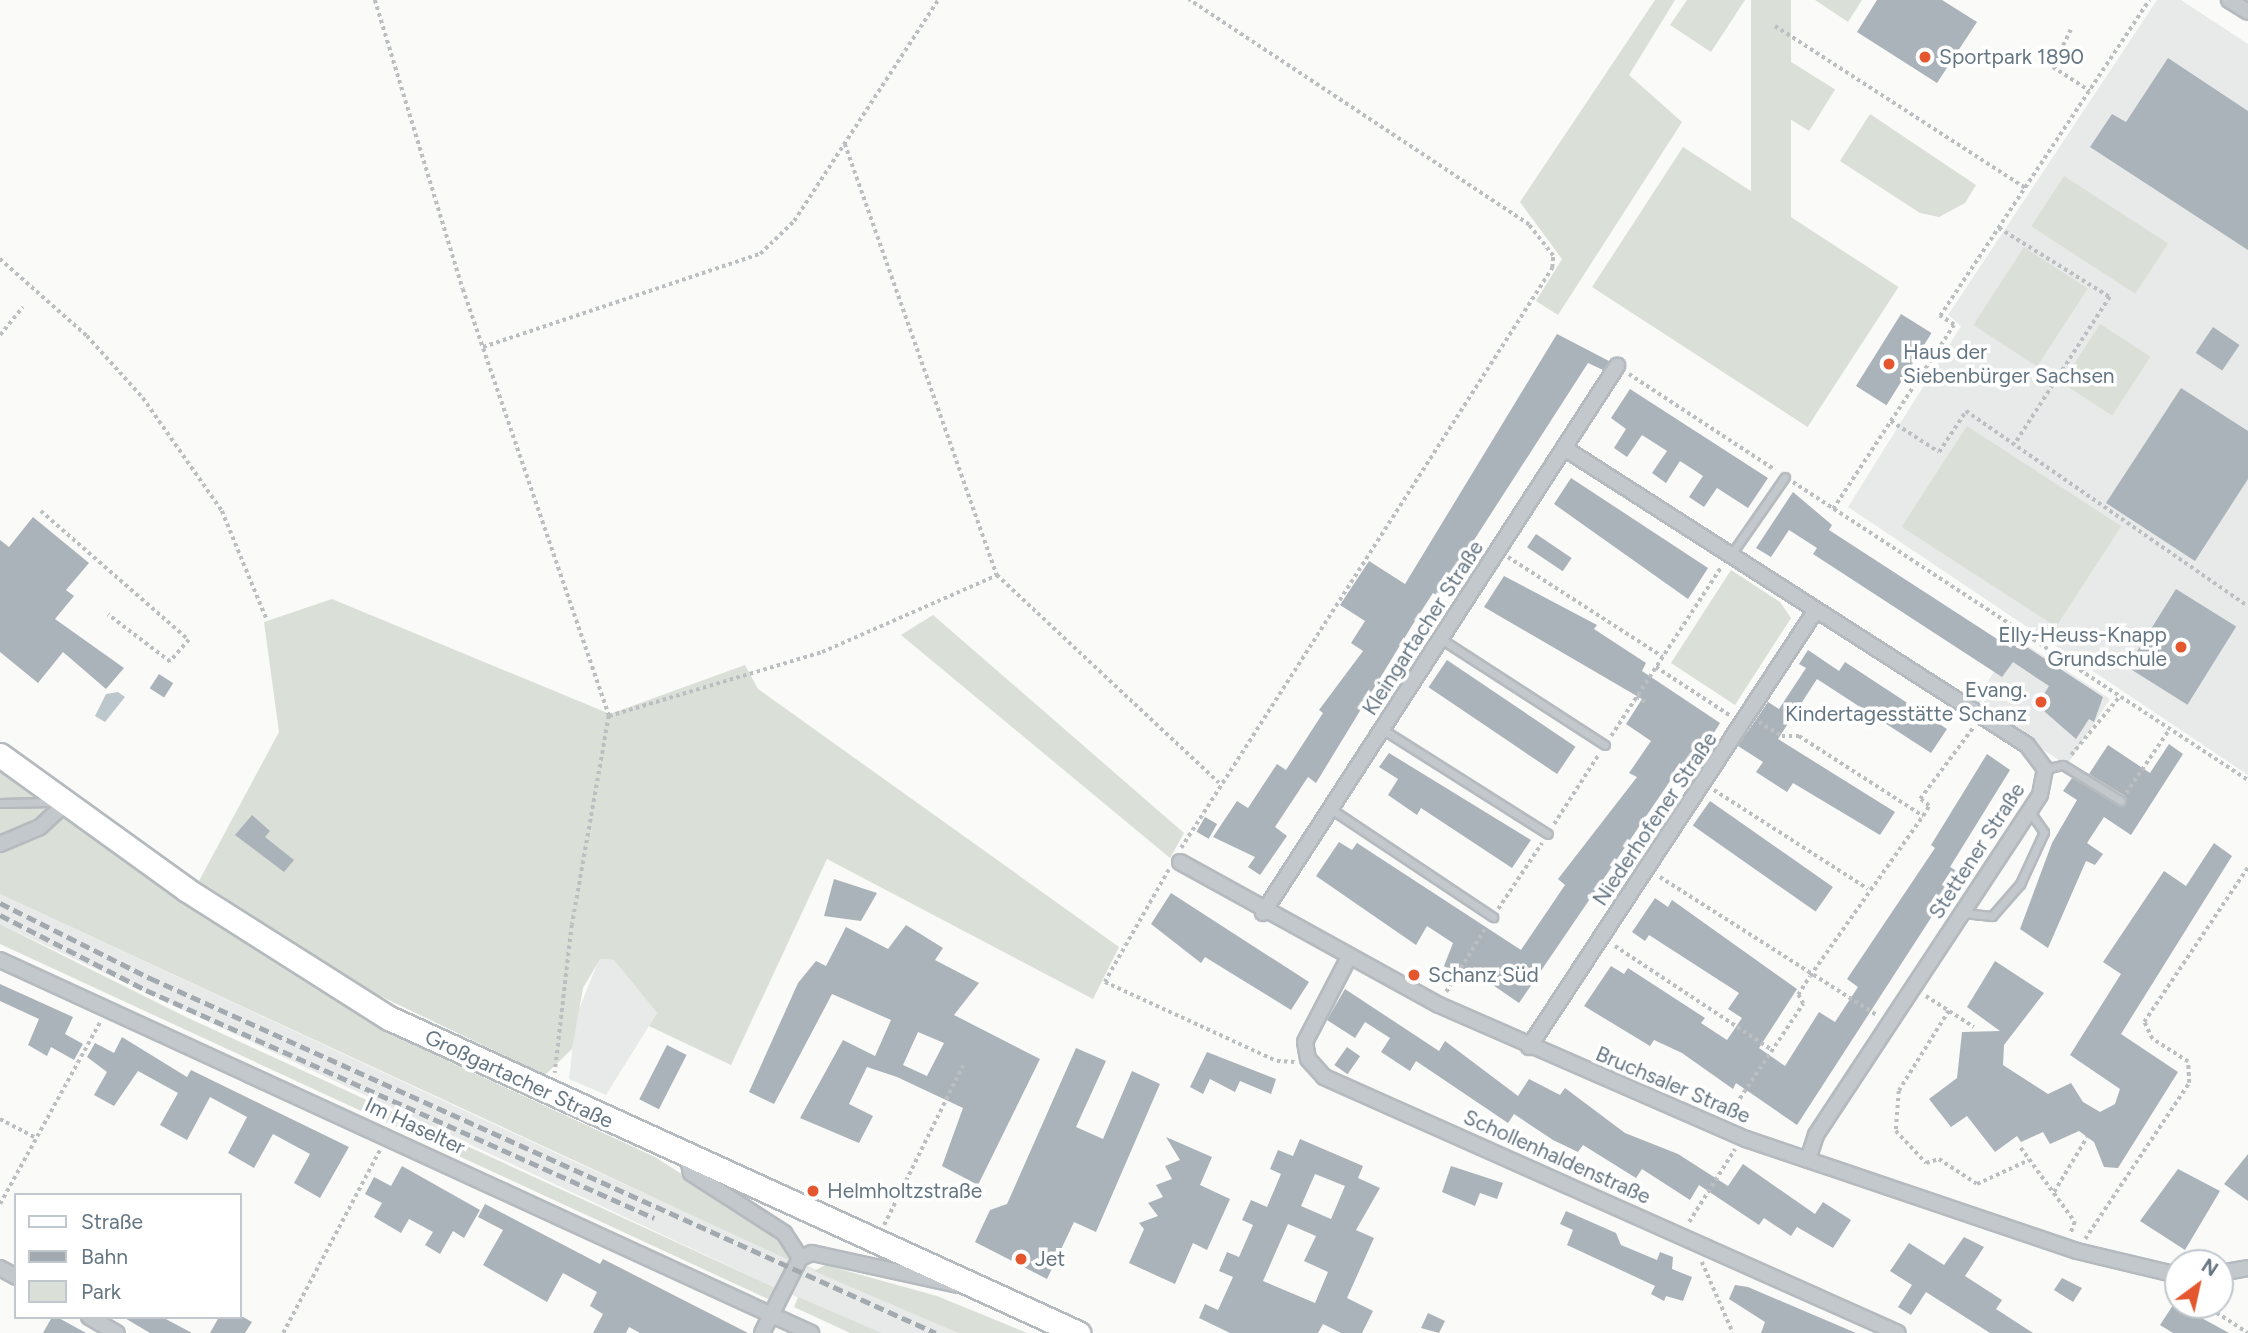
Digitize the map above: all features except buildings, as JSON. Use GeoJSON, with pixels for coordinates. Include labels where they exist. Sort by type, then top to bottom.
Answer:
{"type":"FeatureCollection","features":[{"type":"Feature","properties":{"kind":"main road","name":"Großgartacher Straße"},"geometry":{"type":"LineString","coordinates":[[0,755],[338,988],[552,1096],[1078,1333]]}},
{"type":"Feature","properties":{"kind":"street"},"geometry":{"type":"LineString","coordinates":[[2229,0],[2248,12]]}},
{"type":"Feature","properties":{"kind":"street","name":"Kleingartacher Straße"},"geometry":{"type":"LineString","coordinates":[[1263,913],[1617,366]]}},
{"type":"Feature","properties":{"kind":"street","name":"Stettener Straße"},"geometry":{"type":"LineString","coordinates":[[1564,449],[1814,613],[2027,746],[2045,769],[2046,782],[2029,811],[1816,1135],[1808,1160]]}},
{"type":"Feature","properties":{"kind":"street","name":"Niederhofener Straße"},"geometry":{"type":"LineString","coordinates":[[1529,1047],[1814,613]]}},
{"type":"Feature","properties":{"kind":"street"},"geometry":{"type":"LineString","coordinates":[[0,844],[40,827],[67,802]]}},
{"type":"Feature","properties":{"kind":"street","name":"Bruchsaler Straße"},"geometry":{"type":"LineString","coordinates":[[1180,862],[1263,913],[1438,1005],[1529,1047],[1743,1138],[2072,1249],[2164,1272]]}},
{"type":"Feature","properties":{"kind":"street"},"geometry":{"type":"LineString","coordinates":[[1308,1059],[1304,1042],[1348,958]]}},
{"type":"Feature","properties":{"kind":"street","name":"Im Haselter"},"geometry":{"type":"LineString","coordinates":[[0,960],[388,1136],[811,1333]]}},
{"type":"Feature","properties":{"kind":"street","name":"Schollenhaldenstraße"},"geometry":{"type":"LineString","coordinates":[[1308,1059],[1324,1077],[1898,1333]]}},
{"type":"Feature","properties":{"kind":"street"},"geometry":{"type":"LineString","coordinates":[[688,1159],[691,1174],[784,1233],[800,1258]]}},
{"type":"Feature","properties":{"kind":"street"},"geometry":{"type":"LineString","coordinates":[[800,1258],[825,1253],[957,1287],[959,1281]]}},
{"type":"Feature","properties":{"kind":"street"},"geometry":{"type":"LineString","coordinates":[[762,1333],[800,1258]]}},
{"type":"Feature","properties":{"kind":"street"},"geometry":{"type":"LineString","coordinates":[[92,1319],[117,1333]]}},
{"type":"Feature","properties":{"kind":"lane"},"geometry":{"type":"LineString","coordinates":[[1729,556],[1785,477]]}},
{"type":"Feature","properties":{"kind":"lane"},"geometry":{"type":"LineString","coordinates":[[1441,639],[1605,746]]}},
{"type":"Feature","properties":{"kind":"lane"},"geometry":{"type":"LineString","coordinates":[[1382,729],[1548,834]]}},
{"type":"Feature","properties":{"kind":"lane"},"geometry":{"type":"LineString","coordinates":[[2045,769],[2063,765],[2121,801]]}},
{"type":"Feature","properties":{"kind":"lane"},"geometry":{"type":"LineString","coordinates":[[0,803],[67,802]]}},
{"type":"Feature","properties":{"kind":"lane"},"geometry":{"type":"LineString","coordinates":[[1331,809],[1493,917]]}},
{"type":"Feature","properties":{"kind":"lane"},"geometry":{"type":"LineString","coordinates":[[1964,913],[1992,916],[2030,869],[2044,832],[2029,811]]}},
{"type":"Feature","properties":{"kind":"path"},"geometry":{"type":"LineString","coordinates":[[375,0],[483,347],[609,716],[572,925],[552,1096]]}},
{"type":"Feature","properties":{"kind":"path"},"geometry":{"type":"LineString","coordinates":[[483,347],[760,254],[794,221],[938,0]]}},
{"type":"Feature","properties":{"kind":"path"},"geometry":{"type":"LineString","coordinates":[[1189,0],[1529,225],[1553,256],[1552,268],[1219,783],[1105,982],[1277,1060],[1308,1059]]}},
{"type":"Feature","properties":{"kind":"path"},"geometry":{"type":"LineString","coordinates":[[1833,509],[1954,325],[1940,316],[2149,0]]}},
{"type":"Feature","properties":{"kind":"path"},"geometry":{"type":"LineString","coordinates":[[1775,26],[2027,188]]}},
{"type":"Feature","properties":{"kind":"path"},"geometry":{"type":"LineString","coordinates":[[2071,30],[2053,67],[2090,92]]}},
{"type":"Feature","properties":{"kind":"path"},"geometry":{"type":"LineString","coordinates":[[845,144],[998,575],[1219,783]]}},
{"type":"Feature","properties":{"kind":"path"},"geometry":{"type":"LineString","coordinates":[[1999,228],[2110,298],[2015,444]]}},
{"type":"Feature","properties":{"kind":"path"},"geometry":{"type":"LineString","coordinates":[[0,259],[87,336],[143,398],[222,512],[266,618]]}},
{"type":"Feature","properties":{"kind":"path"},"geometry":{"type":"LineString","coordinates":[[0,335],[23,307]]}},
{"type":"Feature","properties":{"kind":"path"},"geometry":{"type":"LineString","coordinates":[[1617,366],[2248,780]]}},
{"type":"Feature","properties":{"kind":"path"},"geometry":{"type":"LineString","coordinates":[[1891,421],[1939,453],[1966,411],[2081,488],[2088,500],[2248,606]]}},
{"type":"Feature","properties":{"kind":"path"},"geometry":{"type":"LineString","coordinates":[[41,511],[189,640],[170,662],[108,615]]}},
{"type":"Feature","properties":{"kind":"path"},"geometry":{"type":"LineString","coordinates":[[1498,551],[1663,657]]}},
{"type":"Feature","properties":{"kind":"path"},"geometry":{"type":"LineString","coordinates":[[1438,1005],[1729,556]]}},
{"type":"Feature","properties":{"kind":"path"},"geometry":{"type":"LineString","coordinates":[[609,716],[822,652],[998,575]]}},
{"type":"Feature","properties":{"kind":"path"},"geometry":{"type":"LineString","coordinates":[[1656,667],[1746,720],[1782,736],[1799,736],[1923,816]]}},
{"type":"Feature","properties":{"kind":"path"},"geometry":{"type":"LineString","coordinates":[[1637,696],[1645,702]]}},
{"type":"Feature","properties":{"kind":"path"},"geometry":{"type":"LineString","coordinates":[[2063,765],[2120,696]]}},
{"type":"Feature","properties":{"kind":"path"},"geometry":{"type":"LineString","coordinates":[[1720,1128],[1803,1004],[1798,995],[1810,976],[1878,872],[1884,876],[1923,816],[1929,806],[1920,799],[1980,718]]}},
{"type":"Feature","properties":{"kind":"path"},"geometry":{"type":"LineString","coordinates":[[2121,801],[2169,729]]}},
{"type":"Feature","properties":{"kind":"path"},"geometry":{"type":"LineString","coordinates":[[1703,784],[1868,889]]}},
{"type":"Feature","properties":{"kind":"path"},"geometry":{"type":"LineString","coordinates":[[2072,1249],[2189,1083],[2188,1062],[2152,1039],[2144,1022],[2248,867]]}},
{"type":"Feature","properties":{"kind":"path"},"geometry":{"type":"LineString","coordinates":[[1646,868],[1810,976],[1889,1023]]}},
{"type":"Feature","properties":{"kind":"path"},"geometry":{"type":"LineString","coordinates":[[1601,937],[1772,1050]]}},
{"type":"Feature","properties":{"kind":"path"},"geometry":{"type":"LineString","coordinates":[[1913,987],[1974,1027]]}},
{"type":"Feature","properties":{"kind":"path"},"geometry":{"type":"LineString","coordinates":[[0,1204],[107,1009]]}},
{"type":"Feature","properties":{"kind":"path"},"geometry":{"type":"LineString","coordinates":[[1949,1012],[1899,1091],[1896,1131],[1926,1163],[1939,1160],[1978,1184],[2029,1160]]}},
{"type":"Feature","properties":{"kind":"path"},"geometry":{"type":"LineString","coordinates":[[876,1242],[963,1065]]}},
{"type":"Feature","properties":{"kind":"path"},"geometry":{"type":"LineString","coordinates":[[0,1119],[36,1138]]}},
{"type":"Feature","properties":{"kind":"path"},"geometry":{"type":"LineString","coordinates":[[283,1333],[388,1136]]}},
{"type":"Feature","properties":{"kind":"path"},"geometry":{"type":"LineString","coordinates":[[2053,1192],[2087,1137]]}},
{"type":"Feature","properties":{"kind":"path"},"geometry":{"type":"LineString","coordinates":[[1681,1236],[1743,1138]]}},
{"type":"Feature","properties":{"kind":"path"},"geometry":{"type":"LineString","coordinates":[[2021,1148],[2075,1222],[2072,1249]]}},
{"type":"Feature","properties":{"kind":"path"},"geometry":{"type":"LineString","coordinates":[[1700,1246],[1703,1273],[1733,1333]]}},
{"type":"Feature","properties":{"kind":"path"},"geometry":{"type":"LineString","coordinates":[[2226,1319],[2248,1333]]}},
{"type":"Feature","properties":{"kind":"shaded area"},"geometry":{"type":"Polygon","coordinates":[[[2157,0],[2181,0],[2248,44],[2248,775],[1848,507],[1961,326],[1948,315],[2157,0]]]}},
{"type":"Feature","properties":{"kind":"shaded area","name":"Evang. Kindertagesstätte Schanz"},"geometry":{"type":"Polygon","coordinates":[[[2016,638],[2110,699],[2067,765],[1973,704],[2016,638]]]}},
{"type":"Feature","properties":{"kind":"shaded area"},"geometry":{"type":"Polygon","coordinates":[[[118,692],[125,697],[105,722],[95,716],[106,694],[118,692]]]}},
{"type":"Feature","properties":{"kind":"shaded area"},"geometry":{"type":"Polygon","coordinates":[[[0,894],[575,1162],[958,1333],[882,1333],[778,1289],[0,924],[0,894]]]}},
{"type":"Feature","properties":{"kind":"shaded area"},"geometry":{"type":"Polygon","coordinates":[[[599,959],[614,960],[657,1013],[606,1095],[569,1079],[576,1017],[599,959]]]}},
{"type":"Feature","properties":{"kind":"green space"},"geometry":{"type":"Polygon","coordinates":[[[1655,0],[1675,0],[1629,75],[1682,122],[1558,315],[1536,301],[1562,259],[1520,202],[1655,0]]]}},
{"type":"Feature","properties":{"kind":"green space"},"geometry":{"type":"Polygon","coordinates":[[[1687,0],[1745,0],[1711,52],[1670,25],[1687,0]]]}},
{"type":"Feature","properties":{"kind":"green space"},"geometry":{"type":"Polygon","coordinates":[[[1751,0],[1791,0],[1791,318],[1751,318],[1751,0]]]}},
{"type":"Feature","properties":{"kind":"green space"},"geometry":{"type":"Polygon","coordinates":[[[1815,0],[1862,0],[1848,22],[1815,0]]]}},
{"type":"Feature","properties":{"kind":"green space"},"geometry":{"type":"Polygon","coordinates":[[[1780,55],[1835,89],[1809,131],[1754,97],[1780,55]]]}},
{"type":"Feature","properties":{"kind":"green space"},"geometry":{"type":"Polygon","coordinates":[[[1870,114],[1976,185],[1965,203],[1939,217],[1920,213],[1840,161],[1870,114]]]}},
{"type":"Feature","properties":{"kind":"green space"},"geometry":{"type":"Polygon","coordinates":[[[1683,147],[1899,287],[1808,427],[1592,287],[1683,147]]]}},
{"type":"Feature","properties":{"kind":"green space"},"geometry":{"type":"Polygon","coordinates":[[[2064,176],[2168,244],[2135,294],[2031,226],[2064,176]]]}},
{"type":"Feature","properties":{"kind":"green space"},"geometry":{"type":"Polygon","coordinates":[[[2024,247],[2088,288],[2037,366],[1973,325],[2024,247]]]}},
{"type":"Feature","properties":{"kind":"green space"},"geometry":{"type":"Polygon","coordinates":[[[2100,324],[2150,357],[2112,415],[2062,383],[2100,324]]]}},
{"type":"Feature","properties":{"kind":"green space"},"geometry":{"type":"Polygon","coordinates":[[[1967,426],[2121,526],[2056,627],[1902,527],[1967,426]]]}},
{"type":"Feature","properties":{"kind":"green space"},"geometry":{"type":"Polygon","coordinates":[[[1731,570],[1780,602],[1791,618],[1735,705],[1671,663],[1731,570]]]}},
{"type":"Feature","properties":{"kind":"green space"},"geometry":{"type":"Polygon","coordinates":[[[332,599],[610,714],[745,665],[758,689],[1119,947],[1093,999],[827,859],[731,1065],[649,1026],[657,1013],[614,960],[600,959],[583,988],[572,1049],[545,1075],[374,993],[199,881],[279,732],[264,622],[332,599]]]}},
{"type":"Feature","properties":{"kind":"green space"},"geometry":{"type":"Polygon","coordinates":[[[933,615],[1184,833],[1170,858],[901,635],[933,615]]]}},
{"type":"Feature","properties":{"kind":"green space"},"geometry":{"type":"Polygon","coordinates":[[[0,767],[200,914],[332,997],[433,1054],[655,1157],[783,1239],[789,1260],[0,894],[0,767]]]}},
{"type":"Feature","properties":{"kind":"green space"},"geometry":{"type":"Polygon","coordinates":[[[0,924],[186,1017],[778,1289],[768,1299],[0,944],[0,924]]]}},
{"type":"Feature","properties":{"kind":"green space"},"geometry":{"type":"Polygon","coordinates":[[[825,1265],[937,1296],[1027,1333],[958,1333],[814,1271],[825,1265]]]}},
{"type":"Feature","properties":{"kind":"green space"},"geometry":{"type":"Polygon","coordinates":[[[798,1297],[882,1333],[850,1333],[794,1307],[798,1297]]]}},
{"type":"Feature","properties":{"kind":"railway"},"geometry":{"type":"LineString","coordinates":[[0,903],[150,978],[936,1333]]}},
{"type":"Feature","properties":{"kind":"railway"},"geometry":{"type":"LineString","coordinates":[[0,915],[146,990],[654,1218]]}},
{"type":"Feature","properties":{"kind":"place","name":"Sportpark 1890"},"geometry":{"type":"Point","coordinates":[1925,57]}},
{"type":"Feature","properties":{"kind":"place","name":"Haus der Siebenbürger Sachsen"},"geometry":{"type":"Point","coordinates":[1889,364]}},
{"type":"Feature","properties":{"kind":"place","name":"Elly-Heuss-Knapp Grundschule"},"geometry":{"type":"Point","coordinates":[2181,647]}},
{"type":"Feature","properties":{"kind":"place","name":"Evang. Kindertagesstätte Schanz"},"geometry":{"type":"Point","coordinates":[2041,702]}},
{"type":"Feature","properties":{"kind":"place","name":"Schanz Süd"},"geometry":{"type":"Point","coordinates":[1414,975]}},
{"type":"Feature","properties":{"kind":"place","name":"Helmholtzstraße"},"geometry":{"type":"Point","coordinates":[813,1191]}},
{"type":"Feature","properties":{"kind":"place","name":"Jet"},"geometry":{"type":"Point","coordinates":[1021,1259]}}]}
